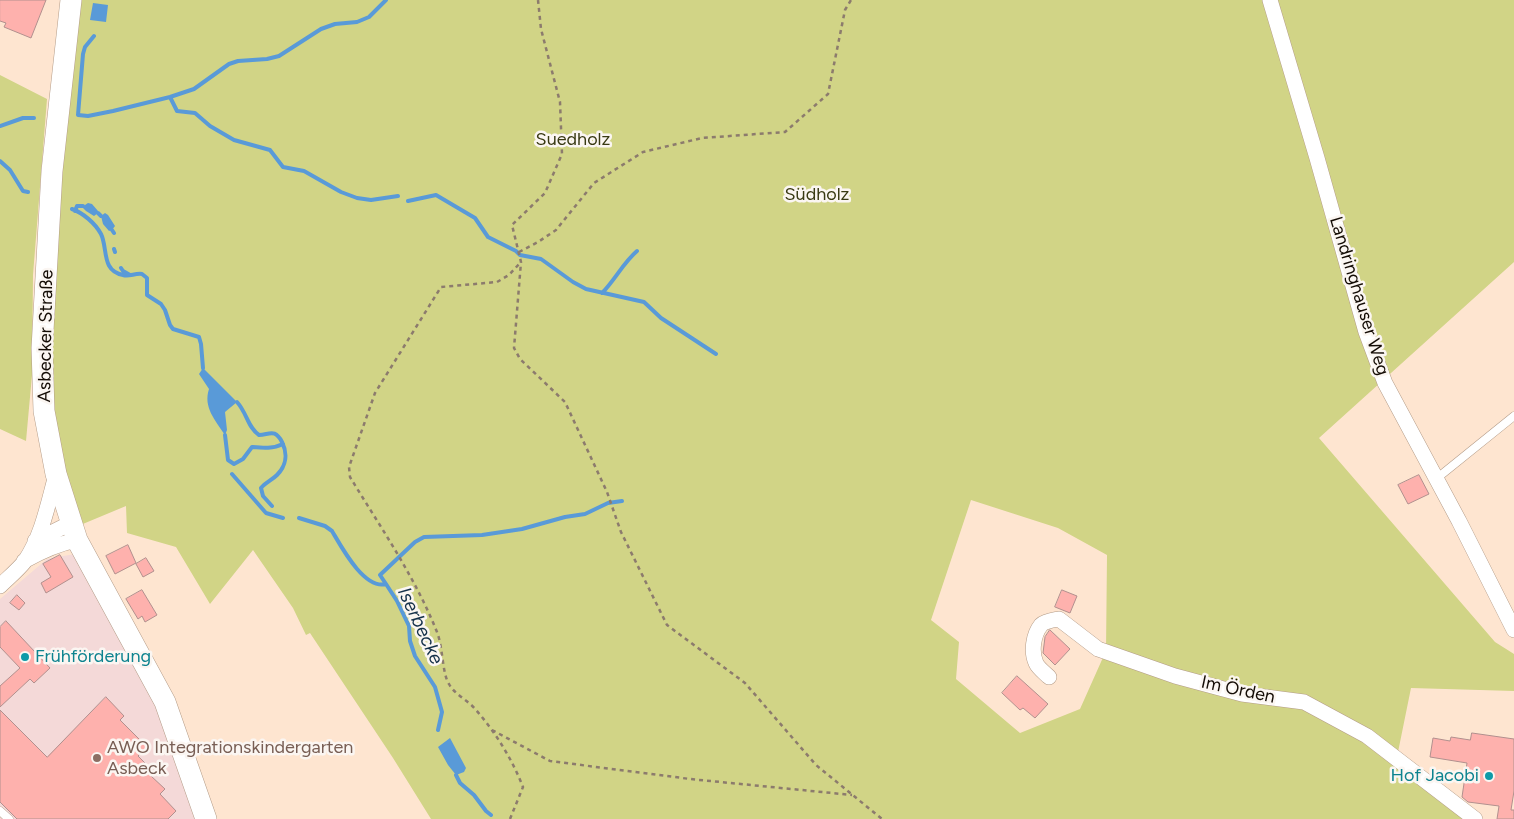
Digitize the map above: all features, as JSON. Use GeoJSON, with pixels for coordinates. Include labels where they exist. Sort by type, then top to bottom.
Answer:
{"type":"FeatureCollection","features":[{"type":"Feature","properties":{"kind":"main road","name":"Asbecker Straße"},"geometry":{"type":"LineString","coordinates":[[71,0],[52,171],[42,348],[44,411],[56,474],[74,532],[165,702],[206,819]]}},
{"type":"Feature","properties":{"kind":"street","name":"Landringhauser Weg"},"geometry":{"type":"LineString","coordinates":[[1270,0],[1375,359],[1385,383],[1514,630]]}},
{"type":"Feature","properties":{"kind":"street"},"geometry":{"type":"LineString","coordinates":[[0,586],[24,561],[35,541],[56,474]]}},
{"type":"Feature","properties":{"kind":"street"},"geometry":{"type":"LineString","coordinates":[[35,541],[74,532]]}},
{"type":"Feature","properties":{"kind":"street"},"geometry":{"type":"LineString","coordinates":[[24,561],[62,543],[74,532]]}},
{"type":"Feature","properties":{"kind":"street","name":"Im Örden"},"geometry":{"type":"LineString","coordinates":[[1049,677],[1037,665],[1033,654],[1033,642],[1041,625],[1050,620],[1059,619],[1098,649],[1175,676],[1242,694],[1304,702],[1367,736],[1475,819]]}},
{"type":"Feature","properties":{"kind":"lane"},"geometry":{"type":"LineString","coordinates":[[1436,479],[1514,416]]}},
{"type":"Feature","properties":{"kind":"lane"},"geometry":{"type":"LineString","coordinates":[[0,811],[9,819]]}},
{"type":"Feature","properties":{"kind":"path"},"geometry":{"type":"LineString","coordinates":[[538,0],[541,29],[560,102],[562,154],[544,193],[512,224],[521,262],[514,348],[520,360],[566,402],[593,460],[621,532],[667,624],[745,683],[816,765],[882,819]]}},
{"type":"Feature","properties":{"kind":"path"},"geometry":{"type":"LineString","coordinates":[[519,252],[556,230],[594,183],[643,152],[702,138],[785,132],[828,94],[845,10],[850,0]]}},
{"type":"Feature","properties":{"kind":"path"},"geometry":{"type":"LineString","coordinates":[[510,819],[523,787],[508,754],[475,708],[448,683],[442,647],[437,632],[405,565],[350,477],[349,467],[375,393],[441,287],[497,282],[509,275],[521,262]]}},
{"type":"Feature","properties":{"kind":"path"},"geometry":{"type":"LineString","coordinates":[[490,729],[550,761],[690,779],[853,795]]}},
{"type":"Feature","properties":{"kind":"shaded area"},"geometry":{"type":"Polygon","coordinates":[[[75,554],[161,709],[199,819],[0,819],[0,599],[47,559],[75,554]]]}},
{"type":"Feature","properties":{"kind":"green space"},"geometry":{"type":"Polygon","coordinates":[[[81,0],[1514,0],[1514,262],[1319,438],[1495,642],[1514,654],[1514,691],[1411,688],[1397,757],[1356,725],[1305,698],[1236,690],[1205,683],[1106,651],[1107,555],[1058,528],[971,500],[931,620],[959,642],[956,679],[1020,733],[1080,709],[1105,653],[1191,685],[1229,694],[1308,707],[1356,734],[1469,819],[431,819],[310,633],[306,635],[293,608],[253,550],[210,604],[176,547],[127,533],[126,506],[78,526],[50,398],[50,331],[67,104],[81,0]]]}},
{"type":"Feature","properties":{"kind":"green space"},"geometry":{"type":"Polygon","coordinates":[[[0,75],[47,99],[33,275],[32,375],[26,441],[0,429],[0,75]]]}},
{"type":"Feature","properties":{"kind":"water"},"geometry":{"type":"Polygon","coordinates":[[[93,3],[108,5],[106,22],[90,20],[93,3]]]}},
{"type":"Feature","properties":{"kind":"water"},"geometry":{"type":"Polygon","coordinates":[[[88,203],[92,204],[98,211],[94,216],[82,207],[88,203]]]}},
{"type":"Feature","properties":{"kind":"water"},"geometry":{"type":"Polygon","coordinates":[[[105,213],[115,226],[109,231],[103,224],[101,216],[105,213]]]}},
{"type":"Feature","properties":{"kind":"water"},"geometry":{"type":"Polygon","coordinates":[[[203,368],[237,402],[225,412],[227,430],[225,435],[209,408],[209,389],[199,374],[203,368]]]}},
{"type":"Feature","properties":{"kind":"water"},"geometry":{"type":"Polygon","coordinates":[[[450,738],[466,768],[464,772],[456,775],[438,747],[450,738]]]}},
{"type":"Feature","properties":{"kind":"building"},"geometry":{"type":"Polygon","coordinates":[[[0,0],[46,0],[31,38],[4,27],[6,23],[0,21],[0,0]]]}},
{"type":"Feature","properties":{"kind":"building"},"geometry":{"type":"Polygon","coordinates":[[[1419,475],[1429,494],[1408,504],[1398,485],[1419,475]]]}},
{"type":"Feature","properties":{"kind":"building"},"geometry":{"type":"Polygon","coordinates":[[[128,545],[136,563],[115,574],[106,556],[128,545]]]}},
{"type":"Feature","properties":{"kind":"building"},"geometry":{"type":"Polygon","coordinates":[[[60,555],[73,577],[46,593],[41,583],[51,577],[43,564],[60,555]]]}},
{"type":"Feature","properties":{"kind":"building"},"geometry":{"type":"Polygon","coordinates":[[[146,558],[154,571],[143,577],[136,564],[146,558]]]}},
{"type":"Feature","properties":{"kind":"building"},"geometry":{"type":"Polygon","coordinates":[[[142,590],[157,615],[145,622],[142,616],[138,619],[126,599],[142,590]]]}},
{"type":"Feature","properties":{"kind":"building"},"geometry":{"type":"Polygon","coordinates":[[[1062,590],[1077,596],[1070,613],[1055,607],[1062,590]]]}},
{"type":"Feature","properties":{"kind":"building"},"geometry":{"type":"Polygon","coordinates":[[[17,595],[25,603],[19,610],[10,603],[17,595]]]}},
{"type":"Feature","properties":{"kind":"building","name":"Frühförderung"},"geometry":{"type":"Polygon","coordinates":[[[6,621],[50,668],[34,683],[30,679],[0,707],[0,686],[20,668],[0,647],[0,627],[6,621]]]}},
{"type":"Feature","properties":{"kind":"building"},"geometry":{"type":"Polygon","coordinates":[[[1050,630],[1070,649],[1055,665],[1043,653],[1045,637],[1050,630]]]}},
{"type":"Feature","properties":{"kind":"building"},"geometry":{"type":"Polygon","coordinates":[[[1017,676],[1048,704],[1035,718],[1023,708],[1020,710],[1002,693],[1017,676]]]}},
{"type":"Feature","properties":{"kind":"building","name":"AWO Integrationskindergarten Asbeck"},"geometry":{"type":"Polygon","coordinates":[[[106,697],[124,716],[120,720],[147,747],[138,756],[154,772],[151,776],[165,789],[160,794],[176,811],[168,819],[17,819],[0,802],[0,710],[47,757],[106,697]]]}},
{"type":"Feature","properties":{"kind":"building","name":"Hof Jacobi"},"geometry":{"type":"Polygon","coordinates":[[[1472,733],[1514,739],[1514,791],[1511,810],[1514,810],[1514,819],[1497,819],[1499,806],[1468,802],[1462,797],[1467,763],[1430,757],[1433,738],[1450,741],[1451,737],[1470,740],[1472,733]]]}},
{"type":"Feature","properties":{"kind":"waterway"},"geometry":{"type":"LineString","coordinates":[[94,36],[85,47],[83,54],[78,115],[88,116],[113,111],[194,89],[229,64],[238,61],[267,59],[279,56],[321,29],[335,24],[357,22],[369,17],[386,0]]}},
{"type":"Feature","properties":{"kind":"waterway"},"geometry":{"type":"LineString","coordinates":[[170,97],[177,111],[195,113],[210,126],[234,140],[270,150],[283,167],[304,171],[341,192],[357,198],[371,200],[398,196]]}},
{"type":"Feature","properties":{"kind":"waterway"},"geometry":{"type":"LineString","coordinates":[[0,126],[23,118],[34,118]]}},
{"type":"Feature","properties":{"kind":"waterway","name":"Iserbecke"},"geometry":{"type":"LineString","coordinates":[[0,161],[10,170],[23,191],[28,192]]}},
{"type":"Feature","properties":{"kind":"waterway"},"geometry":{"type":"LineString","coordinates":[[408,201],[436,195],[475,218],[488,237],[516,251],[520,255],[541,259],[586,289],[644,302],[661,318],[716,354]]}},
{"type":"Feature","properties":{"kind":"waterway"},"geometry":{"type":"LineString","coordinates":[[75,211],[77,206],[83,206]]}},
{"type":"Feature","properties":{"kind":"waterway","name":"Iserbecke"},"geometry":{"type":"LineString","coordinates":[[72,209],[88,219],[101,234],[106,258],[111,269],[116,273],[125,275],[142,274],[147,278],[147,295],[161,304],[173,329],[199,337],[203,368]]}},
{"type":"Feature","properties":{"kind":"waterway"},"geometry":{"type":"LineString","coordinates":[[98,213],[101,216]]}},
{"type":"Feature","properties":{"kind":"waterway"},"geometry":{"type":"LineString","coordinates":[[602,293],[637,251]]}},
{"type":"Feature","properties":{"kind":"waterway","name":"Iserbecke"},"geometry":{"type":"LineString","coordinates":[[121,268],[130,275]]}},
{"type":"Feature","properties":{"kind":"waterway"},"geometry":{"type":"LineString","coordinates":[[237,402],[255,432],[259,435],[275,434],[284,446],[285,460],[282,468],[277,475],[261,488],[263,496],[272,506]]}},
{"type":"Feature","properties":{"kind":"waterway"},"geometry":{"type":"LineString","coordinates":[[225,435],[228,460],[234,464],[243,459],[252,447],[264,448],[283,444]]}},
{"type":"Feature","properties":{"kind":"waterway","name":"Iserbecke"},"geometry":{"type":"LineString","coordinates":[[232,474],[266,513],[283,518]]}},
{"type":"Feature","properties":{"kind":"waterway"},"geometry":{"type":"LineString","coordinates":[[386,584],[380,575],[415,542],[424,537],[482,535],[522,529],[565,517],[585,514],[608,503],[622,501]]}},
{"type":"Feature","properties":{"kind":"waterway","name":"Iserbecke"},"geometry":{"type":"LineString","coordinates":[[299,518],[325,526],[332,531],[347,556],[362,574],[378,584],[386,584],[409,626],[410,641],[415,656],[435,687],[442,712],[438,730]]}},
{"type":"Feature","properties":{"kind":"waterway","name":"Iserbecke"},"geometry":{"type":"LineString","coordinates":[[456,775],[460,783],[474,795],[491,815]]}},
{"type":"Feature","properties":{"kind":"place","name":"Frühförderung"},"geometry":{"type":"Point","coordinates":[25,657]}},
{"type":"Feature","properties":{"kind":"place","name":"AWO Integrationskindergarten Asbeck"},"geometry":{"type":"Point","coordinates":[97,758]}},
{"type":"Feature","properties":{"kind":"place","name":"Hof Jacobi"},"geometry":{"type":"Point","coordinates":[1489,776]}},
{"type":"Feature","properties":{"kind":"park label","name":"Suedholz"},"geometry":{"type":"Point","coordinates":[573,140]}},
{"type":"Feature","properties":{"kind":"park label","name":"Südholz"},"geometry":{"type":"Point","coordinates":[817,195]}}]}
